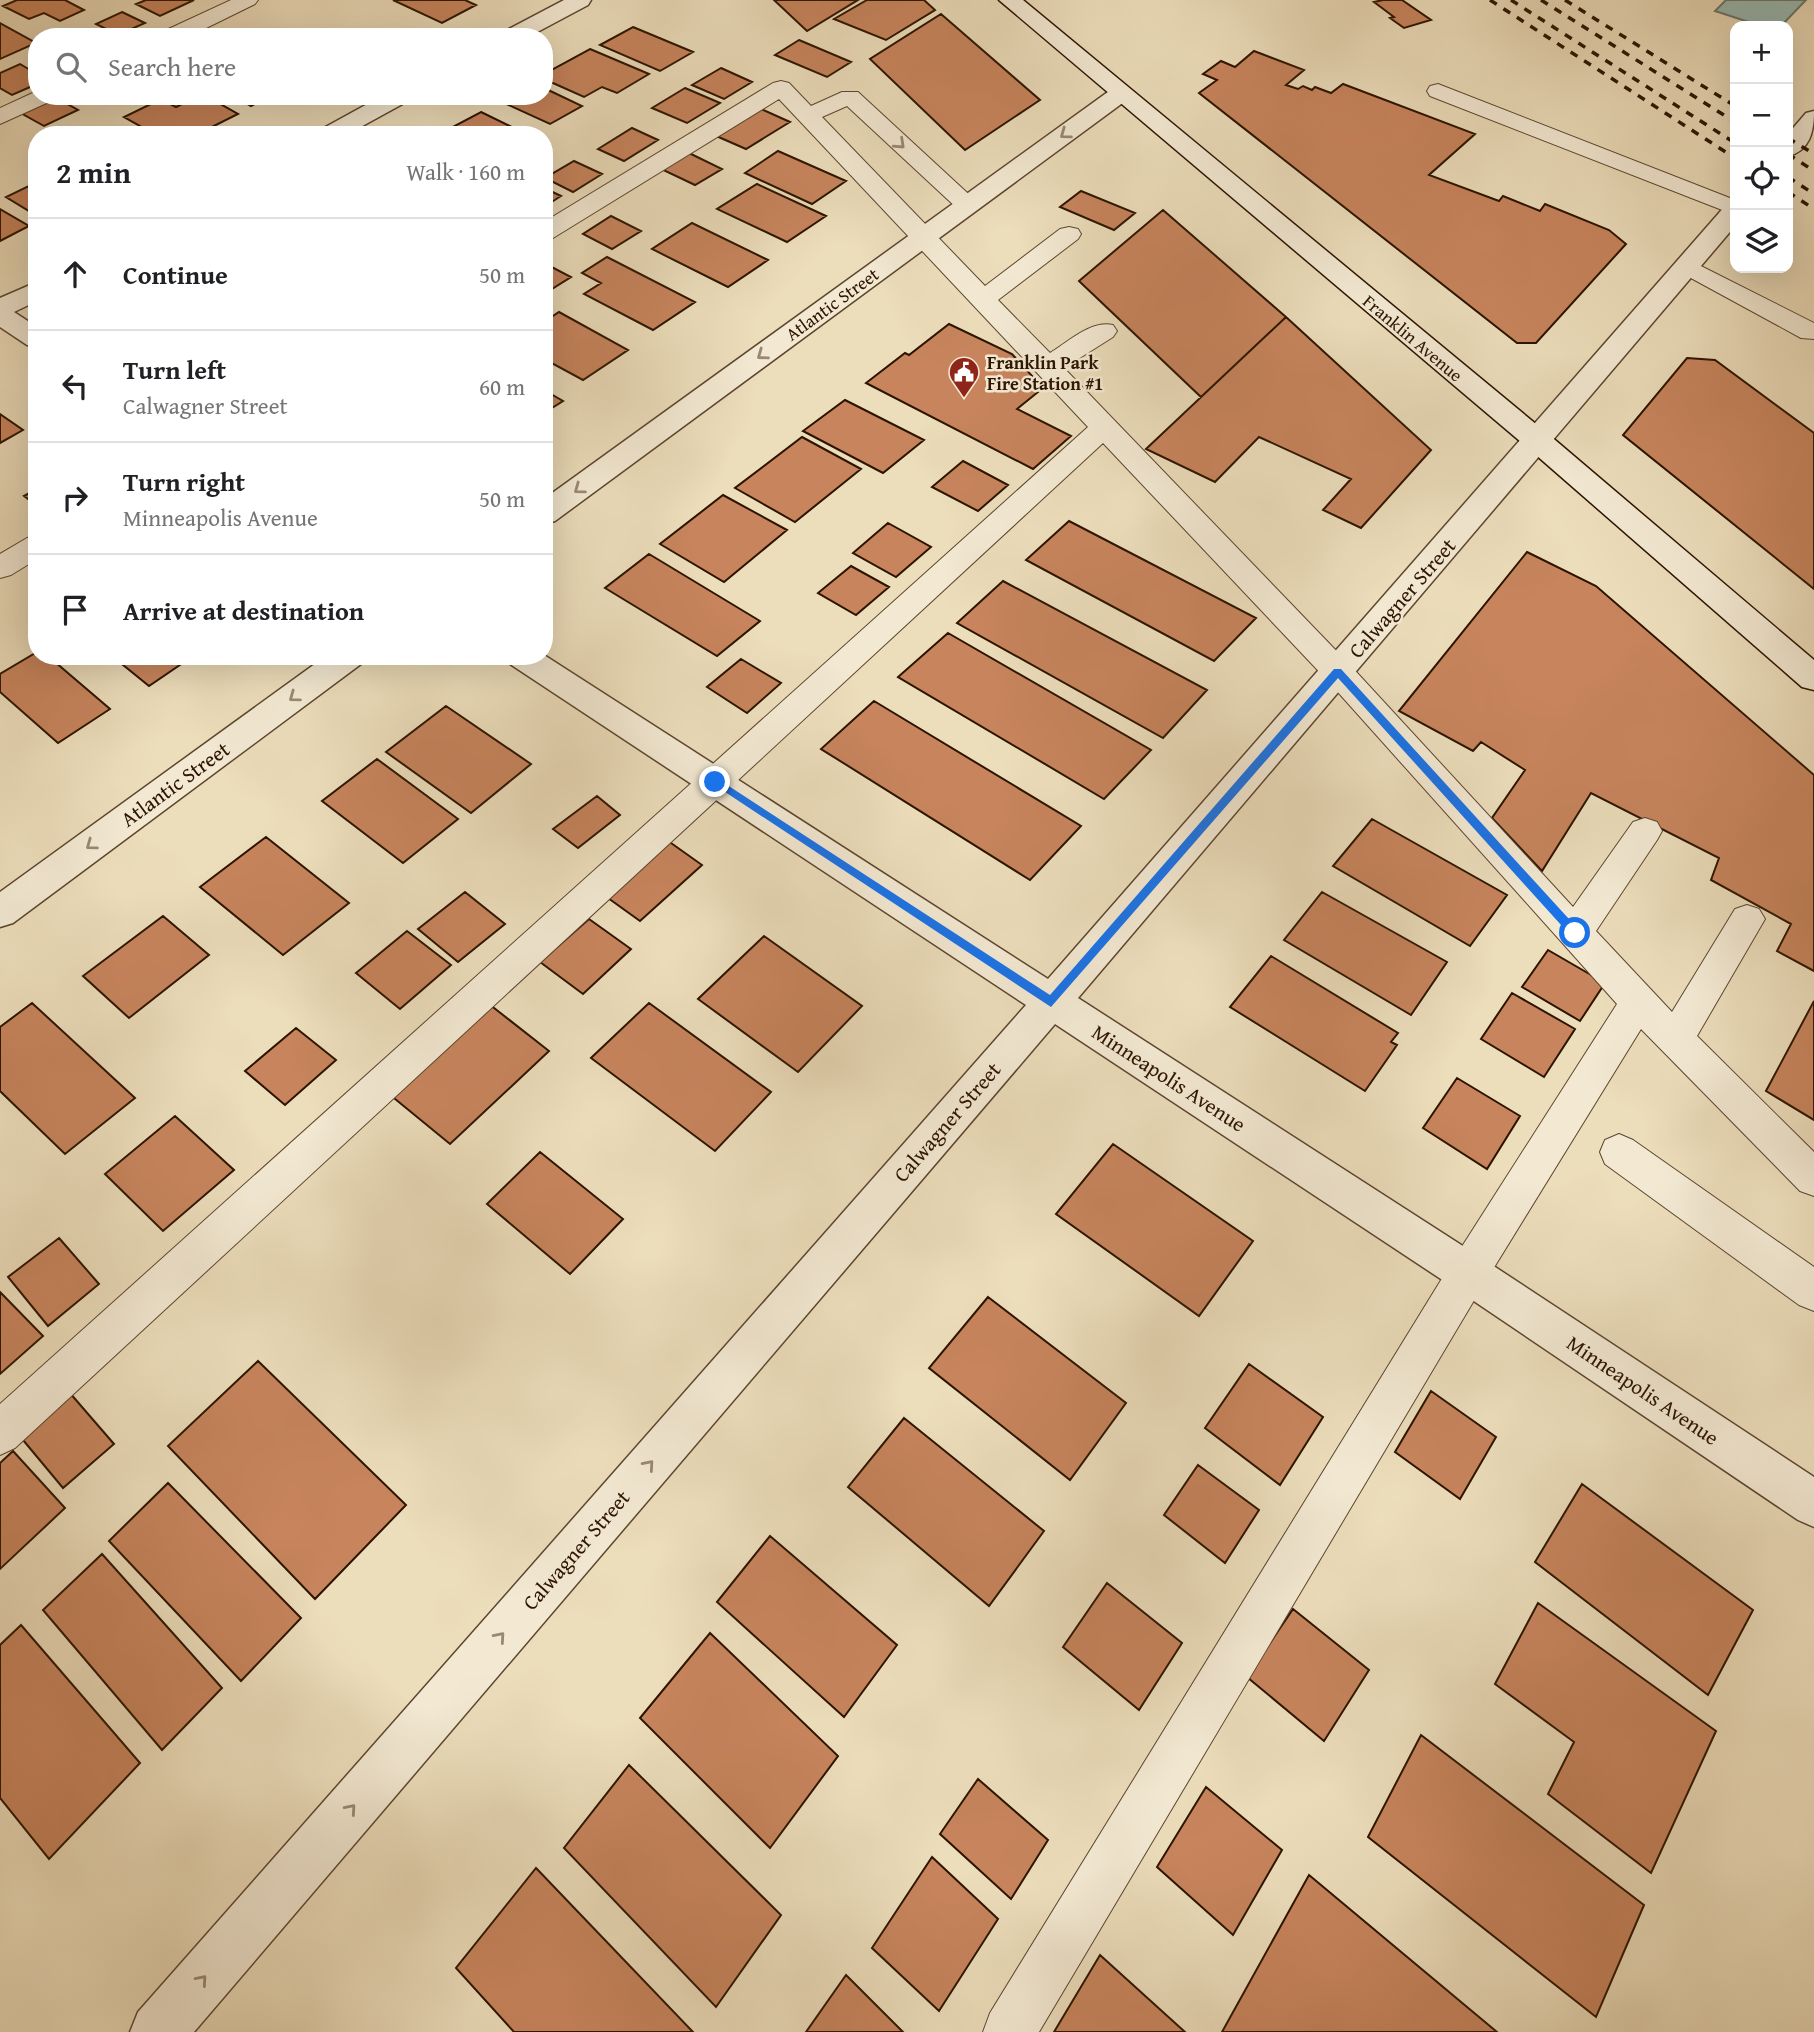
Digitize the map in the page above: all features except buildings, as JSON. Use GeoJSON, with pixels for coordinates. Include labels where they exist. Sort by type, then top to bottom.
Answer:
{"type":"FeatureCollection","features":[{"type":"Feature","properties":{"kind":"street"},"geometry":{"type":"LineString","coordinates":[[529,28],[580,0]]}},
{"type":"Feature","properties":{"kind":"street","name":"Franklin Avenue"},"geometry":{"type":"LineString","coordinates":[[1010,0],[1538,442],[1814,678]]}},
{"type":"Feature","properties":{"kind":"street","name":"Atlantic Street"},"geometry":{"type":"LineString","coordinates":[[553,507],[1120,94]]}},
{"type":"Feature","properties":{"kind":"street"},"geometry":{"type":"LineString","coordinates":[[345,126],[383,105]]}},
{"type":"Feature","properties":{"kind":"street"},"geometry":{"type":"LineString","coordinates":[[1790,147],[1814,118]]}},
{"type":"Feature","properties":{"kind":"street","name":"Calwagner Street"},"geometry":{"type":"LineString","coordinates":[[158,2032],[1538,442],[1734,210]]}},
{"type":"Feature","properties":{"kind":"street"},"geometry":{"type":"LineString","coordinates":[[0,309],[28,295]]}},
{"type":"Feature","properties":{"kind":"street"},"geometry":{"type":"LineString","coordinates":[[0,315],[28,333]]}},
{"type":"Feature","properties":{"kind":"street","name":"Atlantic Street"},"geometry":{"type":"LineString","coordinates":[[0,912],[337,665]]}},
{"type":"Feature","properties":{"kind":"street","name":"Minneapolis Avenue"},"geometry":{"type":"LineString","coordinates":[[536,665],[1468,1273],[1814,1504]]}},
{"type":"Feature","properties":{"kind":"lane"},"geometry":{"type":"LineString","coordinates":[[189,28],[248,0]]}},
{"type":"Feature","properties":{"kind":"lane"},"geometry":{"type":"LineString","coordinates":[[553,227],[781,88],[981,301],[1338,672],[1638,1002],[1814,1178]]}},
{"type":"Feature","properties":{"kind":"lane"},"geometry":{"type":"LineString","coordinates":[[1438,92],[1730,207]]}},
{"type":"Feature","properties":{"kind":"lane"},"geometry":{"type":"LineString","coordinates":[[806,116],[850,97],[967,205]]}},
{"type":"Feature","properties":{"kind":"lane"},"geometry":{"type":"LineString","coordinates":[[0,117],[28,103]]}},
{"type":"Feature","properties":{"kind":"lane"},"geometry":{"type":"LineString","coordinates":[[981,301],[1069,234]]}},
{"type":"Feature","properties":{"kind":"lane"},"geometry":{"type":"LineString","coordinates":[[1687,266],[1813,332]]}},
{"type":"Feature","properties":{"kind":"lane"},"geometry":{"type":"LineString","coordinates":[[1045,368],[1104,331]]}},
{"type":"Feature","properties":{"kind":"lane"},"geometry":{"type":"LineString","coordinates":[[0,1433],[1103,428]]}},
{"type":"Feature","properties":{"kind":"lane"},"geometry":{"type":"LineString","coordinates":[[0,568],[28,551]]}},
{"type":"Feature","properties":{"kind":"lane"},"geometry":{"type":"LineString","coordinates":[[1575,933],[1646,831]]}},
{"type":"Feature","properties":{"kind":"lane"},"geometry":{"type":"LineString","coordinates":[[1675,1039],[1747,919]]}},
{"type":"Feature","properties":{"kind":"lane"},"geometry":{"type":"LineString","coordinates":[[1009,2032],[1468,1273],[1638,1002]]}},
{"type":"Feature","properties":{"kind":"lane"},"geometry":{"type":"LineString","coordinates":[[1619,1152],[1814,1291]]}},
{"type":"Feature","properties":{"kind":"water"},"geometry":{"type":"Polygon","coordinates":[[[1726,0],[1806,0],[1786,21],[1746,21],[1715,11],[1726,0]]]}},
{"type":"Feature","properties":{"kind":"railway"},"geometry":{"type":"LineString","coordinates":[[1490,0],[1730,155]]}},
{"type":"Feature","properties":{"kind":"railway"},"geometry":{"type":"LineString","coordinates":[[1511,0],[1730,140]]}},
{"type":"Feature","properties":{"kind":"railway"},"geometry":{"type":"LineString","coordinates":[[1541,0],[1730,119]]}},
{"type":"Feature","properties":{"kind":"railway"},"geometry":{"type":"LineString","coordinates":[[1565,0],[1730,103]]}},
{"type":"Feature","properties":{"kind":"railway"},"geometry":{"type":"LineString","coordinates":[[1793,141],[1814,154]]}},
{"type":"Feature","properties":{"kind":"railway"},"geometry":{"type":"LineString","coordinates":[[1793,157],[1814,171]]}},
{"type":"Feature","properties":{"kind":"railway"},"geometry":{"type":"LineString","coordinates":[[1793,180],[1814,194]]}},
{"type":"Feature","properties":{"kind":"railway"},"geometry":{"type":"LineString","coordinates":[[1793,195],[1814,209]]}},
{"type":"Feature","properties":{"kind":"place","name":"Franklin Park Fire Station #1"},"geometry":{"type":"Point","coordinates":[964,399]}},
{"type":"Feature","properties":{"kind":"route"},"geometry":{"type":"LineString","coordinates":[[715,782],[1051,1002],[1338,672],[1575,933]]}}]}
